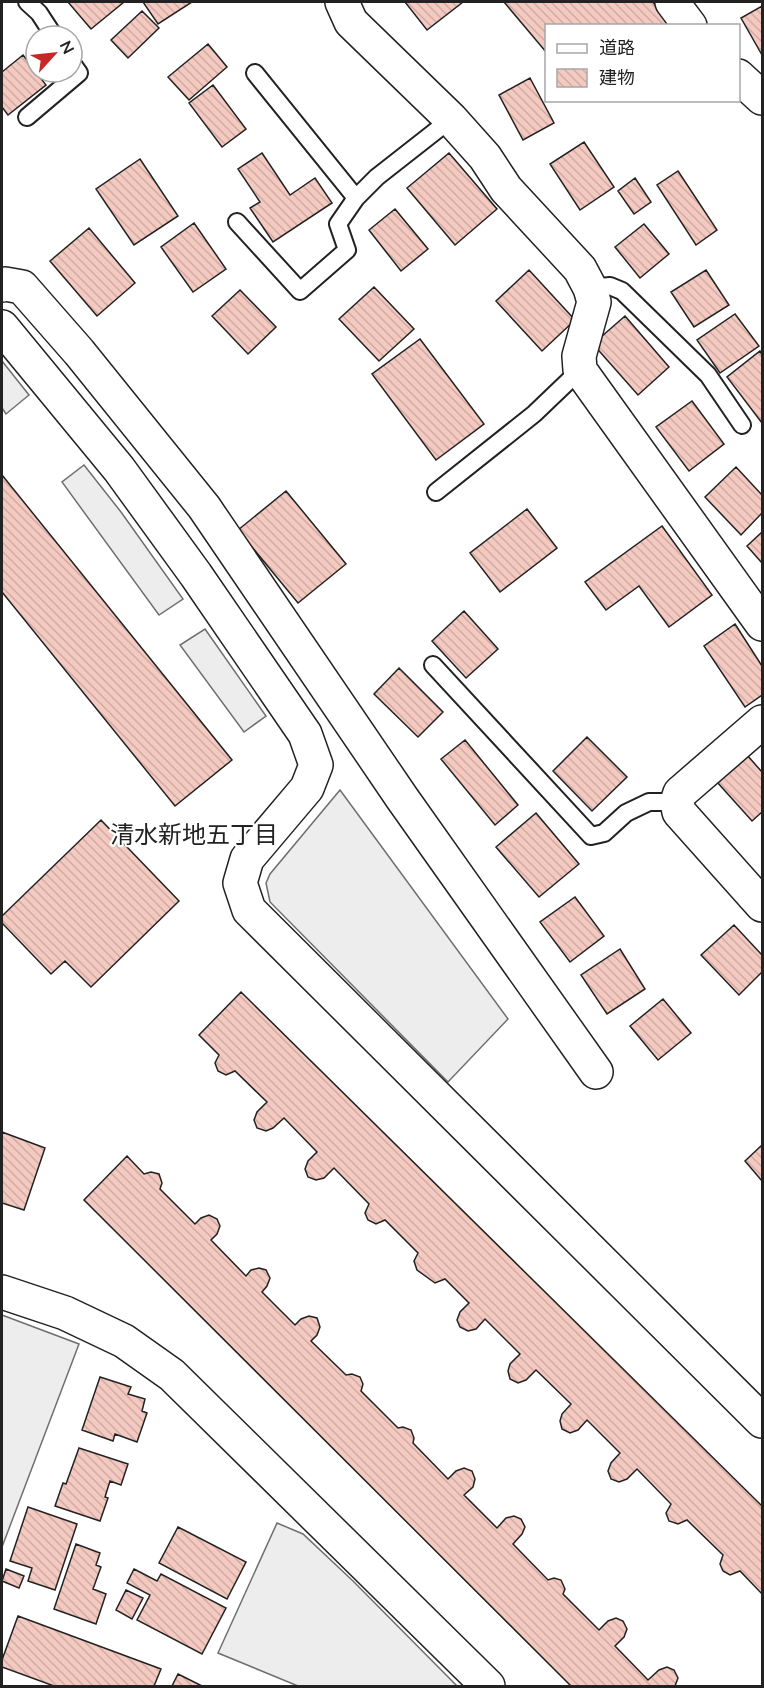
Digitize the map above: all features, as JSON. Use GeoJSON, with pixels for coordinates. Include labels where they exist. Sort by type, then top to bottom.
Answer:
{"type":"FeatureCollection","features":[{"type":"Feature","properties":{"kind":"street"},"geometry":{"type":"LineString","coordinates":[[342,2],[351,22],[451,119],[485,158],[506,189],[580,269],[594,302],[579,356],[580,370],[762,624]]}},
{"type":"Feature","properties":{"kind":"street"},"geometry":{"type":"LineString","coordinates":[[672,2],[688,24]]}},
{"type":"Feature","properties":{"kind":"street"},"geometry":{"type":"LineString","coordinates":[[740,78],[762,98]]}},
{"type":"Feature","properties":{"kind":"street"},"geometry":{"type":"LineString","coordinates":[[2,285],[22,287],[79,352],[204,507],[402,798],[596,1072]]}},
{"type":"Feature","properties":{"kind":"street"},"geometry":{"type":"LineString","coordinates":[[2,327],[119,469],[196,574],[305,734],[316,765],[308,788],[247,858],[240,882],[249,910],[762,1421]]}},
{"type":"Feature","properties":{"kind":"street"},"geometry":{"type":"LineString","coordinates":[[762,722],[680,793],[677,802],[679,812],[762,905]]}},
{"type":"Feature","properties":{"kind":"street"},"geometry":{"type":"LineString","coordinates":[[2,1292],[65,1313],[124,1341],[172,1376],[488,1686]]}},
{"type":"Feature","properties":{"kind":"lane"},"geometry":{"type":"LineString","coordinates":[[27,2],[39,13],[46,24]]}},
{"type":"Feature","properties":{"kind":"lane"},"geometry":{"type":"LineString","coordinates":[[255,73],[356,198]]}},
{"type":"Feature","properties":{"kind":"lane"},"geometry":{"type":"LineString","coordinates":[[27,117],[66,84]]}},
{"type":"Feature","properties":{"kind":"lane"},"geometry":{"type":"LineString","coordinates":[[237,222],[300,291],[346,250],[338,224],[356,198],[377,177],[451,119]]}},
{"type":"Feature","properties":{"kind":"lane"},"geometry":{"type":"LineString","coordinates":[[590,288],[610,286],[622,291],[708,375],[742,425]]}},
{"type":"Feature","properties":{"kind":"lane"},"geometry":{"type":"LineString","coordinates":[[436,492],[534,414],[580,370]]}},
{"type":"Feature","properties":{"kind":"lane"},"geometry":{"type":"LineString","coordinates":[[433,665],[591,836],[604,833],[626,813],[649,802],[677,802]]}},
{"type":"Feature","properties":{"kind":"shaded area"},"geometry":{"type":"Polygon","coordinates":[[[2,361],[29,395],[6,414],[2,408],[2,361]]]}},
{"type":"Feature","properties":{"kind":"shaded area"},"geometry":{"type":"Polygon","coordinates":[[[84,465],[121,512],[183,599],[159,615],[62,482],[84,465]]]}},
{"type":"Feature","properties":{"kind":"shaded area"},"geometry":{"type":"Polygon","coordinates":[[[205,629],[266,716],[244,732],[180,645],[205,629]]]}},
{"type":"Feature","properties":{"kind":"shaded area"},"geometry":{"type":"Polygon","coordinates":[[[340,790],[508,1019],[448,1082],[270,902],[266,883],[270,874],[340,790]]]}},
{"type":"Feature","properties":{"kind":"shaded area"},"geometry":{"type":"Polygon","coordinates":[[[2,1315],[79,1344],[2,1547],[2,1315]]]}},
{"type":"Feature","properties":{"kind":"shaded area"},"geometry":{"type":"Polygon","coordinates":[[[277,1523],[303,1534],[457,1686],[298,1686],[218,1653],[277,1523]]]}},
{"type":"Feature","properties":{"kind":"building"},"geometry":{"type":"Polygon","coordinates":[[[68,2],[124,2],[91,29],[68,2]]]}},
{"type":"Feature","properties":{"kind":"building"},"geometry":{"type":"Polygon","coordinates":[[[143,2],[192,2],[158,24],[143,2]]]}},
{"type":"Feature","properties":{"kind":"building"},"geometry":{"type":"Polygon","coordinates":[[[405,2],[463,2],[427,30],[405,2]]]}},
{"type":"Feature","properties":{"kind":"building"},"geometry":{"type":"Polygon","coordinates":[[[504,2],[653,2],[670,24],[545,24],[545,51],[504,2]]]}},
{"type":"Feature","properties":{"kind":"building"},"geometry":{"type":"Polygon","coordinates":[[[762,6],[762,55],[741,18],[762,6]]]}},
{"type":"Feature","properties":{"kind":"building"},"geometry":{"type":"Polygon","coordinates":[[[142,11],[159,28],[128,58],[111,40],[142,11]]]}},
{"type":"Feature","properties":{"kind":"building"},"geometry":{"type":"Polygon","coordinates":[[[208,44],[227,67],[189,100],[168,77],[208,44]]]}},
{"type":"Feature","properties":{"kind":"building"},"geometry":{"type":"Polygon","coordinates":[[[23,55],[24,84],[46,85],[8,115],[2,107],[2,72],[23,55]]]}},
{"type":"Feature","properties":{"kind":"building"},"geometry":{"type":"Polygon","coordinates":[[[530,78],[554,123],[523,140],[499,95],[530,78]]]}},
{"type":"Feature","properties":{"kind":"building"},"geometry":{"type":"Polygon","coordinates":[[[213,85],[246,129],[222,147],[189,103],[213,85]]]}},
{"type":"Feature","properties":{"kind":"building"},"geometry":{"type":"Polygon","coordinates":[[[584,142],[614,187],[580,210],[550,164],[584,142]]]}},
{"type":"Feature","properties":{"kind":"building"},"geometry":{"type":"Polygon","coordinates":[[[262,153],[290,195],[315,178],[332,203],[273,242],[250,208],[260,202],[238,169],[262,153]]]}},
{"type":"Feature","properties":{"kind":"building"},"geometry":{"type":"Polygon","coordinates":[[[449,153],[497,209],[455,245],[407,188],[449,153]]]}},
{"type":"Feature","properties":{"kind":"building"},"geometry":{"type":"Polygon","coordinates":[[[140,159],[178,216],[134,245],[96,189],[140,159]]]}},
{"type":"Feature","properties":{"kind":"building"},"geometry":{"type":"Polygon","coordinates":[[[678,171],[717,230],[696,245],[657,185],[678,171]]]}},
{"type":"Feature","properties":{"kind":"building"},"geometry":{"type":"Polygon","coordinates":[[[635,178],[651,202],[634,214],[618,191],[635,178]]]}},
{"type":"Feature","properties":{"kind":"building"},"geometry":{"type":"Polygon","coordinates":[[[395,209],[428,249],[401,271],[369,230],[395,209]]]}},
{"type":"Feature","properties":{"kind":"building"},"geometry":{"type":"Polygon","coordinates":[[[194,223],[226,269],[193,292],[161,247],[194,223]]]}},
{"type":"Feature","properties":{"kind":"building"},"geometry":{"type":"Polygon","coordinates":[[[644,224],[669,254],[640,278],[615,247],[644,224]]]}},
{"type":"Feature","properties":{"kind":"building"},"geometry":{"type":"Polygon","coordinates":[[[89,228],[135,283],[97,316],[50,261],[89,228]]]}},
{"type":"Feature","properties":{"kind":"building"},"geometry":{"type":"Polygon","coordinates":[[[529,270],[575,320],[542,351],[496,301],[529,270]]]}},
{"type":"Feature","properties":{"kind":"building"},"geometry":{"type":"Polygon","coordinates":[[[706,270],[729,305],[694,327],[671,292],[706,270]]]}},
{"type":"Feature","properties":{"kind":"building"},"geometry":{"type":"Polygon","coordinates":[[[374,287],[414,329],[379,361],[339,319],[374,287]]]}},
{"type":"Feature","properties":{"kind":"building"},"geometry":{"type":"Polygon","coordinates":[[[240,290],[276,327],[248,354],[212,316],[240,290]]]}},
{"type":"Feature","properties":{"kind":"building"},"geometry":{"type":"Polygon","coordinates":[[[735,314],[759,346],[720,373],[697,340],[735,314]]]}},
{"type":"Feature","properties":{"kind":"building"},"geometry":{"type":"Polygon","coordinates":[[[625,316],[669,367],[638,395],[593,344],[625,316]]]}},
{"type":"Feature","properties":{"kind":"building"},"geometry":{"type":"Polygon","coordinates":[[[420,339],[484,424],[436,460],[372,374],[420,339]]]}},
{"type":"Feature","properties":{"kind":"building"},"geometry":{"type":"Polygon","coordinates":[[[760,351],[762,355],[762,423],[727,377],[760,351]]]}},
{"type":"Feature","properties":{"kind":"building"},"geometry":{"type":"Polygon","coordinates":[[[692,401],[724,444],[689,471],[656,427],[692,401]]]}},
{"type":"Feature","properties":{"kind":"building"},"geometry":{"type":"Polygon","coordinates":[[[736,467],[762,495],[762,513],[741,535],[705,497],[736,467]]]}},
{"type":"Feature","properties":{"kind":"building"},"geometry":{"type":"Polygon","coordinates":[[[2,475],[232,760],[175,806],[2,592],[2,475]]]}},
{"type":"Feature","properties":{"kind":"building"},"geometry":{"type":"Polygon","coordinates":[[[286,491],[346,564],[298,603],[238,530],[286,491]]]}},
{"type":"Feature","properties":{"kind":"building"},"geometry":{"type":"Polygon","coordinates":[[[527,509],[557,548],[500,592],[470,553],[527,509]]]}},
{"type":"Feature","properties":{"kind":"building"},"geometry":{"type":"Polygon","coordinates":[[[662,526],[712,595],[669,627],[639,586],[606,610],[585,582],[662,526]]]}},
{"type":"Feature","properties":{"kind":"building"},"geometry":{"type":"Polygon","coordinates":[[[762,532],[762,563],[747,546],[762,532]]]}},
{"type":"Feature","properties":{"kind":"building"},"geometry":{"type":"Polygon","coordinates":[[[464,611],[498,649],[466,678],[432,641],[464,611]]]}},
{"type":"Feature","properties":{"kind":"building"},"geometry":{"type":"Polygon","coordinates":[[[735,624],[762,666],[762,695],[745,707],[704,646],[735,624]]]}},
{"type":"Feature","properties":{"kind":"building"},"geometry":{"type":"Polygon","coordinates":[[[399,668],[443,712],[418,737],[374,694],[399,668]]]}},
{"type":"Feature","properties":{"kind":"building"},"geometry":{"type":"Polygon","coordinates":[[[587,737],[627,777],[592,811],[553,771],[587,737]]]}},
{"type":"Feature","properties":{"kind":"building"},"geometry":{"type":"Polygon","coordinates":[[[465,740],[518,805],[495,825],[441,759],[465,740]]]}},
{"type":"Feature","properties":{"kind":"building"},"geometry":{"type":"Polygon","coordinates":[[[747,755],[762,772],[762,812],[752,821],[717,782],[747,755]]]}},
{"type":"Feature","properties":{"kind":"building"},"geometry":{"type":"Polygon","coordinates":[[[536,813],[579,864],[539,897],[496,847],[536,813]]]}},
{"type":"Feature","properties":{"kind":"building"},"geometry":{"type":"Polygon","coordinates":[[[101,820],[179,901],[91,987],[65,961],[51,974],[2,923],[2,916],[101,820]]]}},
{"type":"Feature","properties":{"kind":"building"},"geometry":{"type":"Polygon","coordinates":[[[575,897],[604,936],[570,962],[540,922],[575,897]]]}},
{"type":"Feature","properties":{"kind":"building"},"geometry":{"type":"Polygon","coordinates":[[[734,925],[762,955],[762,972],[739,995],[701,955],[734,925]]]}},
{"type":"Feature","properties":{"kind":"building"},"geometry":{"type":"Polygon","coordinates":[[[620,949],[645,989],[607,1014],[581,975],[620,949]]]}},
{"type":"Feature","properties":{"kind":"building"},"geometry":{"type":"Polygon","coordinates":[[[241,992],[762,1506],[762,1594],[740,1571],[730,1575],[723,1571],[720,1564],[723,1555],[687,1520],[678,1524],[669,1521],[666,1513],[671,1504],[637,1469],[627,1479],[619,1482],[611,1479],[608,1471],[611,1463],[620,1453],[587,1420],[578,1430],[570,1433],[562,1429],[560,1421],[562,1414],[571,1404],[536,1370],[526,1380],[518,1383],[510,1379],[508,1371],[510,1364],[520,1354],[485,1319],[476,1329],[468,1331],[460,1327],[457,1320],[460,1312],[469,1303],[445,1279],[435,1283],[417,1270],[414,1261],[418,1253],[385,1220],[376,1224],[368,1220],[365,1213],[369,1204],[334,1168],[324,1178],[316,1180],[308,1177],[305,1169],[308,1161],[317,1152],[284,1118],[266,1131],[257,1128],[254,1120],[257,1112],[267,1102],[235,1071],[226,1075],[218,1071],[215,1063],[219,1055],[199,1035],[241,992]]]}},
{"type":"Feature","properties":{"kind":"building"},"geometry":{"type":"Polygon","coordinates":[[[663,999],[691,1033],[658,1060],[630,1026],[663,999]]]}},
{"type":"Feature","properties":{"kind":"building"},"geometry":{"type":"Polygon","coordinates":[[[2,1132],[45,1148],[24,1210],[2,1203],[2,1132]]]}},
{"type":"Feature","properties":{"kind":"building"},"geometry":{"type":"Polygon","coordinates":[[[762,1145],[762,1181],[745,1161],[762,1145]]]}},
{"type":"Feature","properties":{"kind":"building"},"geometry":{"type":"Polygon","coordinates":[[[127,1156],[144,1174],[151,1172],[159,1174],[162,1183],[160,1189],[195,1224],[201,1218],[209,1215],[217,1219],[220,1226],[217,1234],[211,1240],[246,1276],[251,1270],[259,1268],[266,1270],[270,1278],[262,1292],[295,1325],[301,1319],[309,1316],[317,1318],[320,1327],[317,1335],[311,1341],[346,1375],[352,1374],[360,1377],[363,1384],[361,1391],[398,1428],[411,1430],[413,1443],[448,1479],[456,1471],[464,1468],[472,1471],[475,1479],[473,1487],[464,1495],[497,1528],[506,1518],[514,1516],[521,1519],[525,1527],[513,1544],[548,1580],[554,1578],[561,1580],[565,1589],[563,1594],[599,1630],[608,1621],[616,1618],[623,1621],[627,1629],[624,1637],[615,1646],[648,1680],[659,1670],[667,1667],[674,1670],[678,1678],[675,1686],[571,1686],[84,1200],[127,1156]]]}},
{"type":"Feature","properties":{"kind":"building"},"geometry":{"type":"Polygon","coordinates":[[[100,1377],[131,1387],[128,1394],[145,1399],[142,1411],[147,1413],[137,1442],[115,1434],[113,1441],[82,1430],[100,1377]]]}},
{"type":"Feature","properties":{"kind":"building"},"geometry":{"type":"Polygon","coordinates":[[[79,1448],[128,1464],[121,1485],[110,1481],[105,1497],[108,1498],[100,1521],[55,1506],[79,1448]]]}},
{"type":"Feature","properties":{"kind":"building"},"geometry":{"type":"Polygon","coordinates":[[[28,1507],[77,1524],[55,1590],[28,1581],[32,1568],[10,1561],[28,1507]]]}},
{"type":"Feature","properties":{"kind":"building"},"geometry":{"type":"Polygon","coordinates":[[[178,1527],[246,1562],[227,1599],[159,1563],[178,1527]]]}},
{"type":"Feature","properties":{"kind":"building"},"geometry":{"type":"Polygon","coordinates":[[[76,1544],[100,1553],[96,1565],[101,1567],[93,1589],[106,1594],[96,1624],[54,1609],[76,1544]]]}},
{"type":"Feature","properties":{"kind":"building"},"geometry":{"type":"Polygon","coordinates":[[[6,1569],[24,1576],[19,1588],[2,1581],[6,1569]]]}},
{"type":"Feature","properties":{"kind":"building"},"geometry":{"type":"Polygon","coordinates":[[[134,1569],[157,1581],[161,1574],[226,1608],[202,1654],[137,1620],[150,1595],[127,1583],[134,1569]]]}},
{"type":"Feature","properties":{"kind":"building"},"geometry":{"type":"Polygon","coordinates":[[[126,1590],[143,1598],[132,1619],[116,1610],[126,1590]]]}},
{"type":"Feature","properties":{"kind":"building"},"geometry":{"type":"Polygon","coordinates":[[[18,1616],[161,1669],[154,1686],[54,1686],[2,1667],[2,1660],[18,1616]]]}},
{"type":"Feature","properties":{"kind":"building"},"geometry":{"type":"Polygon","coordinates":[[[178,1674],[202,1686],[172,1686],[178,1674]]]}},
{"type":"Feature","properties":{"kind":"district","name":"清水新地五丁目"},"geometry":{"type":"Point","coordinates":[194,834]}}]}
